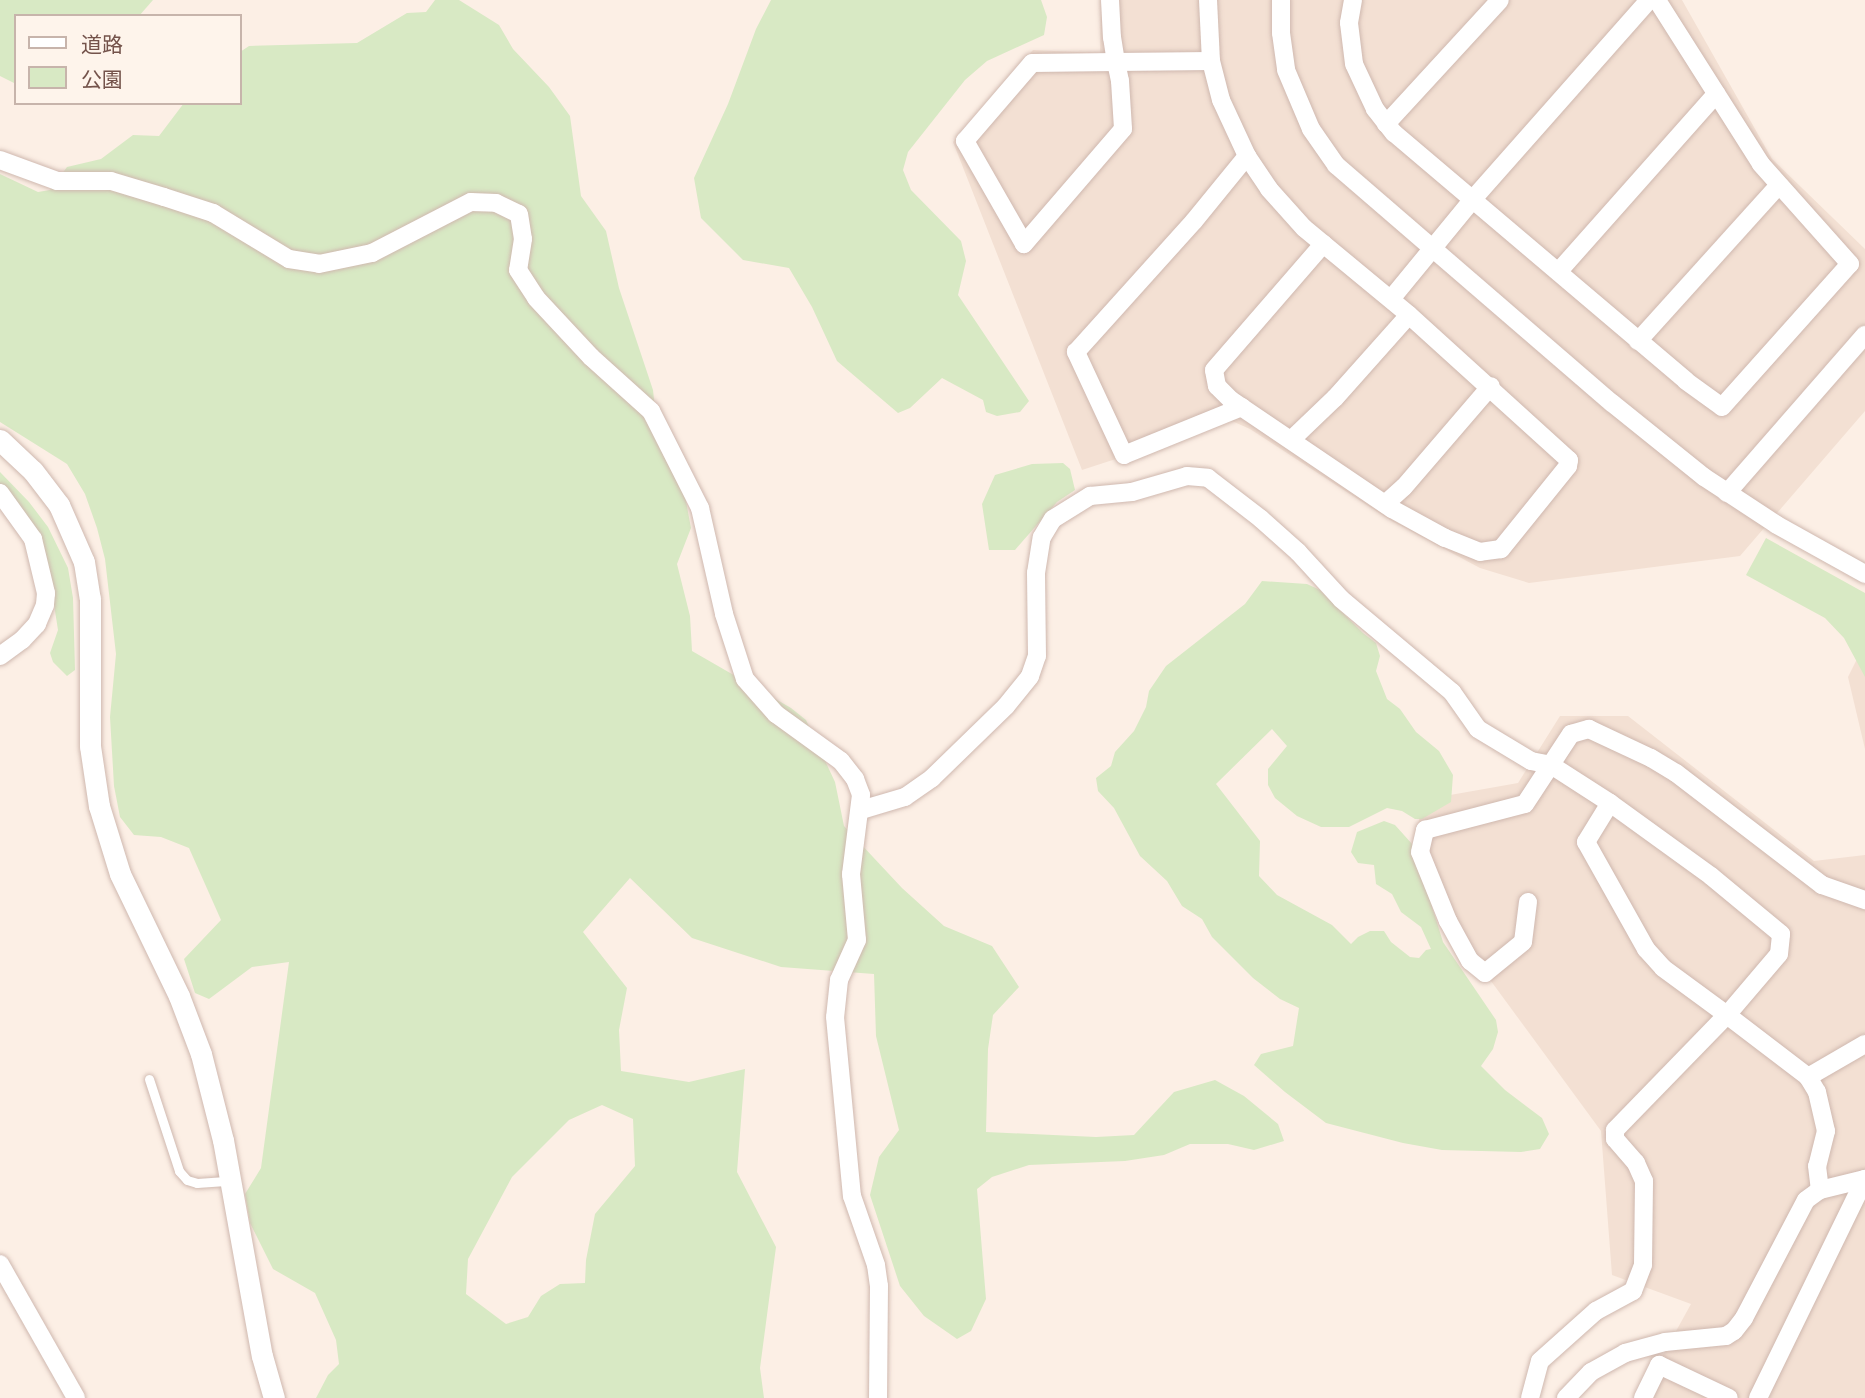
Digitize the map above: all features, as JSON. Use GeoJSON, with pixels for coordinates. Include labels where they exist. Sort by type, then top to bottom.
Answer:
{"type":"FeatureCollection","features":[{"type":"Feature","properties":{"kind":"street"},"geometry":{"type":"LineString","coordinates":[[1110,0],[1116,62],[1123,129],[1024,244],[965,141],[1032,63],[1116,62],[1211,61]]}},
{"type":"Feature","properties":{"kind":"street"},"geometry":{"type":"LineString","coordinates":[[1208,0],[1211,61],[1221,100],[1247,156],[1283,206],[1323,244],[1491,386],[1569,460],[1568,466],[1501,549],[1479,552],[1445,538],[1385,504],[1242,407],[1217,387],[1214,370],[1323,244]]}},
{"type":"Feature","properties":{"kind":"street"},"geometry":{"type":"LineString","coordinates":[[1281,0],[1281,33],[1286,71],[1311,128],[1336,165],[1612,403],[1727,493],[1807,543],[1865,574]]}},
{"type":"Feature","properties":{"kind":"street"},"geometry":{"type":"LineString","coordinates":[[1353,0],[1349,23],[1354,64],[1362,87],[1386,124],[1638,341],[1723,407],[1850,264],[1778,186],[1657,0]]}},
{"type":"Feature","properties":{"kind":"street"},"geometry":{"type":"LineString","coordinates":[[1386,124],[1500,0]]}},
{"type":"Feature","properties":{"kind":"street"},"geometry":{"type":"LineString","coordinates":[[1391,299],[1473,199],[1649,0]]}},
{"type":"Feature","properties":{"kind":"street"},"geometry":{"type":"LineString","coordinates":[[1559,271],[1716,94]]}},
{"type":"Feature","properties":{"kind":"street"},"geometry":{"type":"LineString","coordinates":[[1242,407],[1124,455],[1076,352],[1194,221],[1247,156]]}},
{"type":"Feature","properties":{"kind":"street"},"geometry":{"type":"LineString","coordinates":[[0,160],[57,181],[111,181],[164,197],[213,213],[289,259],[319,264],[372,254],[471,202],[496,203],[519,214],[523,239],[518,270],[536,298],[591,357],[651,411],[700,508],[724,614],[745,679],[776,714],[841,761],[855,779],[861,795],[851,874],[857,940],[836,991],[835,1017],[852,1196],[876,1265],[879,1286],[878,1398]]}},
{"type":"Feature","properties":{"kind":"street"},"geometry":{"type":"LineString","coordinates":[[1638,341],[1778,186]]}},
{"type":"Feature","properties":{"kind":"street"},"geometry":{"type":"LineString","coordinates":[[1291,440],[1335,398],[1409,315]]}},
{"type":"Feature","properties":{"kind":"street"},"geometry":{"type":"LineString","coordinates":[[1727,493],[1865,335]]}},
{"type":"Feature","properties":{"kind":"street"},"geometry":{"type":"LineString","coordinates":[[1385,504],[1404,487],[1491,386]]}},
{"type":"Feature","properties":{"kind":"street"},"geometry":{"type":"LineString","coordinates":[[0,440],[46,487],[70,524],[80,551],[90,598],[90,746],[99,806],[120,874],[179,996],[201,1054],[230,1181],[262,1356],[274,1398]]}},
{"type":"Feature","properties":{"kind":"street"},"geometry":{"type":"LineString","coordinates":[[861,810],[905,797],[932,778],[1006,706],[1030,676],[1037,656],[1037,573],[1042,537],[1053,519],[1090,496],[1132,492],[1187,476],[1208,478],[1261,519],[1298,552],[1341,599],[1452,692],[1478,729],[1531,761],[1551,765],[1610,803],[1711,876],[1781,934],[1779,954],[1727,1015],[1615,1130],[1615,1139],[1636,1163],[1644,1181],[1643,1265],[1633,1291],[1596,1311],[1541,1361],[1530,1398]]}},
{"type":"Feature","properties":{"kind":"street"},"geometry":{"type":"LineString","coordinates":[[0,493],[33,538],[46,593],[45,605],[37,624],[22,640],[0,656]]}},
{"type":"Feature","properties":{"kind":"street"},"geometry":{"type":"LineString","coordinates":[[1528,902],[1523,942],[1485,973],[1470,961],[1420,852],[1425,830],[1525,804],[1571,734],[1580,729],[1589,729],[1609,737],[1676,773],[1822,885],[1865,900]]}},
{"type":"Feature","properties":{"kind":"street"},"geometry":{"type":"LineString","coordinates":[[1610,803],[1586,842],[1646,949],[1663,968],[1808,1077],[1821,1103],[1826,1123],[1826,1138],[1817,1166],[1820,1190]]}},
{"type":"Feature","properties":{"kind":"street"},"geometry":{"type":"LineString","coordinates":[[1808,1077],[1865,1044]]}},
{"type":"Feature","properties":{"kind":"street"},"geometry":{"type":"LineString","coordinates":[[1566,1398],[1591,1372],[1625,1353],[1650,1345],[1727,1336],[1734,1331],[1744,1318],[1801,1206],[1820,1190],[1865,1179]]}},
{"type":"Feature","properties":{"kind":"street"},"geometry":{"type":"LineString","coordinates":[[1758,1398],[1865,1179]]}},
{"type":"Feature","properties":{"kind":"street"},"geometry":{"type":"LineString","coordinates":[[0,1264],[76,1398]]}},
{"type":"Feature","properties":{"kind":"street"},"geometry":{"type":"LineString","coordinates":[[1643,1398],[1660,1365],[1729,1398]]}},
{"type":"Feature","properties":{"kind":"lane"},"geometry":{"type":"LineString","coordinates":[[149,1079],[179,1171],[187,1180],[197,1183],[230,1181]]}},
{"type":"Feature","properties":{"kind":"shaded area"},"geometry":{"type":"Polygon","coordinates":[[[1101,0],[1682,0],[1772,159],[1865,249],[1865,411],[1740,556],[1529,583],[1480,568],[1390,520],[1250,429],[1232,421],[1082,470],[953,142],[1033,50],[1100,53],[1101,0]]]}},
{"type":"Feature","properties":{"kind":"shaded area"},"geometry":{"type":"Polygon","coordinates":[[[1865,643],[1865,749],[1848,677],[1865,643]]]}},
{"type":"Feature","properties":{"kind":"shaded area"},"geometry":{"type":"Polygon","coordinates":[[[1560,716],[1628,716],[1814,861],[1865,855],[1865,1398],[1639,1398],[1691,1304],[1612,1275],[1601,1131],[1411,872],[1422,800],[1518,783],[1560,716]]]}},
{"type":"Feature","properties":{"kind":"green space"},"geometry":{"type":"Polygon","coordinates":[[[0,0],[153,0],[141,14],[14,14],[14,83],[0,76],[0,0]]]}},
{"type":"Feature","properties":{"kind":"green space"},"geometry":{"type":"Polygon","coordinates":[[[435,0],[459,0],[499,25],[513,49],[549,87],[570,116],[581,196],[606,231],[619,288],[653,390],[659,447],[685,496],[691,528],[677,564],[690,616],[692,651],[791,708],[806,720],[835,782],[844,826],[902,888],[944,926],[992,946],[1019,987],[993,1015],[988,1049],[986,1132],[1096,1137],[1134,1135],[1174,1092],[1215,1080],[1244,1096],[1278,1124],[1284,1141],[1254,1150],[1228,1144],[1190,1144],[1164,1155],[1125,1161],[1029,1165],[992,1177],[977,1189],[986,1299],[971,1331],[957,1339],[924,1316],[900,1286],[870,1195],[879,1157],[899,1130],[876,1036],[874,974],[781,967],[692,938],[630,878],[583,932],[627,988],[619,1030],[621,1071],[689,1082],[745,1069],[737,1172],[776,1247],[760,1368],[764,1398],[316,1398],[328,1375],[339,1364],[336,1340],[315,1293],[273,1269],[250,1223],[245,1194],[261,1168],[289,962],[252,967],[209,999],[195,993],[184,959],[221,920],[189,848],[161,837],[134,835],[120,817],[114,786],[110,717],[116,654],[105,559],[97,528],[85,494],[67,464],[0,422],[0,174],[38,192],[50,190],[67,167],[101,159],[133,135],[159,136],[182,105],[242,105],[242,51],[249,46],[357,43],[407,13],[426,12],[435,0]],[[602,1105],[569,1120],[512,1177],[468,1259],[466,1294],[506,1324],[528,1317],[541,1296],[560,1284],[585,1283],[586,1260],[595,1214],[635,1166],[633,1119],[602,1105]]]}},
{"type":"Feature","properties":{"kind":"green space"},"geometry":{"type":"Polygon","coordinates":[[[771,0],[1041,0],[1047,17],[1044,35],[987,61],[965,80],[908,152],[903,170],[911,190],[961,241],[966,261],[958,295],[1029,401],[1020,412],[997,416],[986,412],[983,400],[942,378],[910,408],[898,413],[837,361],[812,307],[789,268],[743,260],[701,218],[694,178],[728,104],[756,29],[771,0]]]}},
{"type":"Feature","properties":{"kind":"green space"},"geometry":{"type":"Polygon","coordinates":[[[1063,463],[1070,469],[1075,490],[1057,502],[1015,550],[989,550],[982,504],[995,475],[1032,464],[1063,463]]]}},
{"type":"Feature","properties":{"kind":"green space"},"geometry":{"type":"Polygon","coordinates":[[[0,472],[29,502],[48,527],[68,568],[73,598],[75,670],[67,676],[53,662],[50,653],[58,630],[52,592],[0,492],[0,472]]]}},
{"type":"Feature","properties":{"kind":"green space"},"geometry":{"type":"Polygon","coordinates":[[[1766,538],[1865,593],[1865,677],[1844,638],[1825,618],[1746,575],[1766,538]]]}},
{"type":"Feature","properties":{"kind":"green space"},"geometry":{"type":"Polygon","coordinates":[[[1262,581],[1307,584],[1320,590],[1376,643],[1380,656],[1376,671],[1387,699],[1400,709],[1416,732],[1439,751],[1453,775],[1451,802],[1422,819],[1387,808],[1349,827],[1321,827],[1297,816],[1275,798],[1268,785],[1268,769],[1287,746],[1272,729],[1216,784],[1260,841],[1259,876],[1277,895],[1332,925],[1351,944],[1370,931],[1384,931],[1391,942],[1410,957],[1419,958],[1426,950],[1431,949],[1421,927],[1401,912],[1392,894],[1376,884],[1374,865],[1358,863],[1351,852],[1357,832],[1384,821],[1395,825],[1413,845],[1443,942],[1496,1020],[1498,1032],[1493,1049],[1481,1066],[1505,1090],[1542,1118],[1549,1134],[1540,1149],[1521,1152],[1442,1150],[1403,1143],[1326,1123],[1285,1092],[1254,1065],[1261,1054],[1293,1046],[1299,1008],[1280,999],[1253,978],[1212,937],[1202,919],[1182,906],[1167,881],[1140,856],[1114,808],[1098,791],[1096,778],[1111,766],[1115,752],[1134,731],[1146,707],[1149,691],[1166,666],[1245,604],[1262,581]]]}}]}
